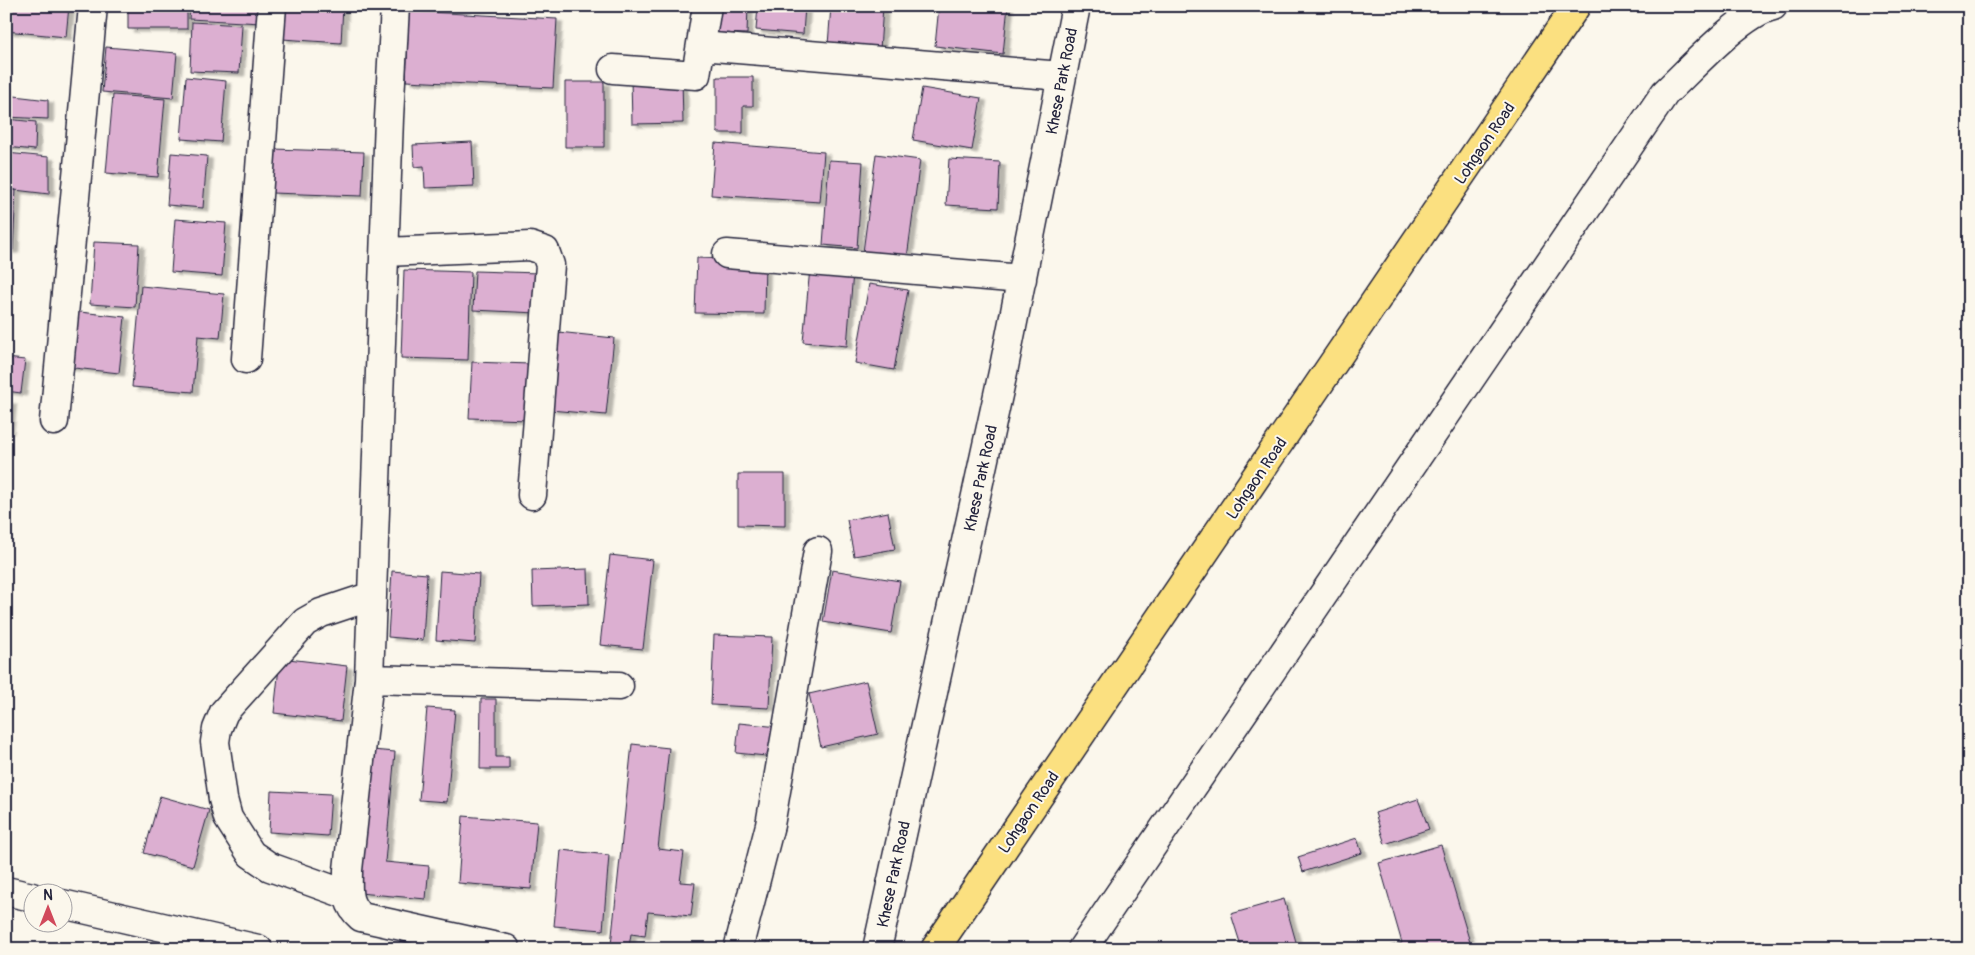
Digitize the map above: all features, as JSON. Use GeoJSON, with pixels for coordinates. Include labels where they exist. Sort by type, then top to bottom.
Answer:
{"type":"FeatureCollection","features":[{"type":"Feature","properties":{"kind":"main road","name":"Lohgaon Road"},"geometry":{"type":"LineString","coordinates":[[935,949],[1576,6]]}},
{"type":"Feature","properties":{"kind":"street"},"geometry":{"type":"LineString","coordinates":[[54,421],[92,6]]}},
{"type":"Feature","properties":{"kind":"street"},"geometry":{"type":"LineString","coordinates":[[246,360],[272,6]]}},
{"type":"Feature","properties":{"kind":"street"},"geometry":{"type":"LineString","coordinates":[[396,6],[370,679],[348,870],[348,895],[352,909],[361,918],[506,949]]}},
{"type":"Feature","properties":{"kind":"street"},"geometry":{"type":"LineString","coordinates":[[613,69],[696,75],[707,6]]}},
{"type":"Feature","properties":{"kind":"street","name":"Khese Park Road"},"geometry":{"type":"LineString","coordinates":[[877,949],[1022,279],[1076,6]]}},
{"type":"Feature","properties":{"kind":"street"},"geometry":{"type":"LineString","coordinates":[[1082,949],[1665,92],[1742,21],[1763,8],[1773,6]]}},
{"type":"Feature","properties":{"kind":"street"},"geometry":{"type":"LineString","coordinates":[[701,46],[1062,76]]}},
{"type":"Feature","properties":{"kind":"street"},"geometry":{"type":"LineString","coordinates":[[385,252],[530,246],[545,251],[550,265],[532,495]]}},
{"type":"Feature","properties":{"kind":"street"},"geometry":{"type":"LineString","coordinates":[[727,254],[1022,279]]}},
{"type":"Feature","properties":{"kind":"street"},"geometry":{"type":"LineString","coordinates":[[738,949],[770,825],[818,550]]}},
{"type":"Feature","properties":{"kind":"street"},"geometry":{"type":"LineString","coordinates":[[348,895],[270,867],[251,854],[228,818],[223,799],[215,742],[217,728],[224,712],[305,622],[321,613],[372,596]]}},
{"type":"Feature","properties":{"kind":"street"},"geometry":{"type":"LineString","coordinates":[[370,679],[619,686]]}},
{"type":"Feature","properties":{"kind":"street"},"geometry":{"type":"LineString","coordinates":[[6,891],[22,895]]}},
{"type":"Feature","properties":{"kind":"street"},"geometry":{"type":"LineString","coordinates":[[72,906],[258,949]]}},
{"type":"Feature","properties":{"kind":"building"},"geometry":{"type":"Polygon","coordinates":[[[6,6],[69,6],[66,37],[6,31],[6,6]]]}},
{"type":"Feature","properties":{"kind":"building"},"geometry":{"type":"Polygon","coordinates":[[[128,6],[187,6],[187,29],[128,29],[128,6]]]}},
{"type":"Feature","properties":{"kind":"building"},"geometry":{"type":"Polygon","coordinates":[[[190,6],[262,6],[261,23],[189,19],[190,6]]]}},
{"type":"Feature","properties":{"kind":"building"},"geometry":{"type":"Polygon","coordinates":[[[284,6],[343,6],[341,43],[282,39],[284,6]]]}},
{"type":"Feature","properties":{"kind":"building"},"geometry":{"type":"Polygon","coordinates":[[[717,6],[748,6],[747,34],[715,33],[717,6]]]}},
{"type":"Feature","properties":{"kind":"building"},"geometry":{"type":"Polygon","coordinates":[[[758,6],[805,6],[803,34],[756,30],[758,6]]]}},
{"type":"Feature","properties":{"kind":"building"},"geometry":{"type":"Polygon","coordinates":[[[831,6],[883,6],[880,50],[828,45],[831,6]]]}},
{"type":"Feature","properties":{"kind":"building"},"geometry":{"type":"Polygon","coordinates":[[[939,6],[1008,6],[1003,54],[935,46],[939,6]]]}},
{"type":"Feature","properties":{"kind":"building"},"geometry":{"type":"Polygon","coordinates":[[[409,11],[557,19],[553,88],[406,81],[409,11]]]}},
{"type":"Feature","properties":{"kind":"building"},"geometry":{"type":"Polygon","coordinates":[[[192,22],[242,25],[239,73],[190,71],[192,22]]]}},
{"type":"Feature","properties":{"kind":"building"},"geometry":{"type":"Polygon","coordinates":[[[106,47],[177,53],[173,98],[102,92],[106,47]]]}},
{"type":"Feature","properties":{"kind":"building"},"geometry":{"type":"Polygon","coordinates":[[[186,77],[226,81],[221,142],[181,139],[186,77]]]}},
{"type":"Feature","properties":{"kind":"building"},"geometry":{"type":"Polygon","coordinates":[[[717,77],[753,77],[753,106],[743,106],[743,133],[717,133],[717,77]]]}},
{"type":"Feature","properties":{"kind":"building"},"geometry":{"type":"Polygon","coordinates":[[[682,78],[683,123],[632,124],[631,79],[682,78]]]}},
{"type":"Feature","properties":{"kind":"building"},"geometry":{"type":"Polygon","coordinates":[[[565,82],[604,82],[604,147],[565,147],[565,82]]]}},
{"type":"Feature","properties":{"kind":"building"},"geometry":{"type":"Polygon","coordinates":[[[922,88],[981,98],[972,150],[913,140],[922,88]]]}},
{"type":"Feature","properties":{"kind":"building"},"geometry":{"type":"Polygon","coordinates":[[[6,95],[48,100],[48,119],[6,117],[6,95]]]}},
{"type":"Feature","properties":{"kind":"building"},"geometry":{"type":"Polygon","coordinates":[[[113,95],[165,99],[158,177],[106,173],[113,95]]]}},
{"type":"Feature","properties":{"kind":"building"},"geometry":{"type":"Polygon","coordinates":[[[6,119],[36,122],[35,150],[6,147],[6,119]]]}},
{"type":"Feature","properties":{"kind":"building"},"geometry":{"type":"Polygon","coordinates":[[[472,142],[474,186],[425,188],[424,166],[414,167],[413,145],[472,142]]]}},
{"type":"Feature","properties":{"kind":"building"},"geometry":{"type":"Polygon","coordinates":[[[715,143],[824,152],[820,202],[711,195],[715,143]]]}},
{"type":"Feature","properties":{"kind":"building"},"geometry":{"type":"Polygon","coordinates":[[[273,149],[364,152],[362,196],[271,193],[273,149]]]}},
{"type":"Feature","properties":{"kind":"building"},"geometry":{"type":"Polygon","coordinates":[[[6,153],[49,157],[49,194],[6,189],[6,153]]]}},
{"type":"Feature","properties":{"kind":"building"},"geometry":{"type":"Polygon","coordinates":[[[171,153],[207,156],[203,208],[167,205],[171,153]]]}},
{"type":"Feature","properties":{"kind":"building"},"geometry":{"type":"Polygon","coordinates":[[[876,154],[920,160],[907,258],[863,252],[876,154]]]}},
{"type":"Feature","properties":{"kind":"building"},"geometry":{"type":"Polygon","coordinates":[[[949,159],[1000,162],[998,208],[946,205],[949,159]]]}},
{"type":"Feature","properties":{"kind":"building"},"geometry":{"type":"Polygon","coordinates":[[[829,160],[863,162],[857,248],[823,245],[829,160]]]}},
{"type":"Feature","properties":{"kind":"building"},"geometry":{"type":"Polygon","coordinates":[[[6,190],[16,190],[13,250],[6,250],[6,190]]]}},
{"type":"Feature","properties":{"kind":"building"},"geometry":{"type":"Polygon","coordinates":[[[175,219],[226,223],[222,276],[171,272],[175,219]]]}},
{"type":"Feature","properties":{"kind":"building"},"geometry":{"type":"Polygon","coordinates":[[[94,242],[139,244],[135,307],[90,304],[94,242]]]}},
{"type":"Feature","properties":{"kind":"building"},"geometry":{"type":"Polygon","coordinates":[[[697,258],[765,260],[764,314],[695,313],[697,258]]]}},
{"type":"Feature","properties":{"kind":"building"},"geometry":{"type":"Polygon","coordinates":[[[810,268],[853,272],[847,346],[803,342],[810,268]]]}},
{"type":"Feature","properties":{"kind":"building"},"geometry":{"type":"Polygon","coordinates":[[[404,270],[471,272],[468,360],[401,358],[404,270]]]}},
{"type":"Feature","properties":{"kind":"building"},"geometry":{"type":"Polygon","coordinates":[[[475,271],[539,273],[537,313],[473,310],[475,271]]]}},
{"type":"Feature","properties":{"kind":"building"},"geometry":{"type":"Polygon","coordinates":[[[869,284],[908,290],[894,370],[855,363],[869,284]]]}},
{"type":"Feature","properties":{"kind":"building"},"geometry":{"type":"Polygon","coordinates":[[[141,286],[224,294],[220,338],[198,336],[193,392],[132,387],[141,286]]]}},
{"type":"Feature","properties":{"kind":"building"},"geometry":{"type":"Polygon","coordinates":[[[71,311],[125,317],[119,373],[65,367],[71,311]]]}},
{"type":"Feature","properties":{"kind":"building"},"geometry":{"type":"Polygon","coordinates":[[[558,332],[614,338],[606,415],[550,410],[558,332]]]}},
{"type":"Feature","properties":{"kind":"building"},"geometry":{"type":"Polygon","coordinates":[[[6,358],[25,360],[21,393],[6,391],[6,358]]]}},
{"type":"Feature","properties":{"kind":"building"},"geometry":{"type":"Polygon","coordinates":[[[472,362],[530,364],[528,420],[469,418],[472,362]]]}},
{"type":"Feature","properties":{"kind":"building"},"geometry":{"type":"Polygon","coordinates":[[[6,401],[11,401],[8,431],[6,431],[6,401]]]}},
{"type":"Feature","properties":{"kind":"building"},"geometry":{"type":"Polygon","coordinates":[[[738,474],[785,474],[785,526],[738,525],[738,474]]]}},
{"type":"Feature","properties":{"kind":"building"},"geometry":{"type":"Polygon","coordinates":[[[888,512],[895,549],[854,556],[847,520],[888,512]]]}},
{"type":"Feature","properties":{"kind":"building"},"geometry":{"type":"Polygon","coordinates":[[[610,555],[653,560],[643,649],[600,645],[610,555]]]}},
{"type":"Feature","properties":{"kind":"building"},"geometry":{"type":"Polygon","coordinates":[[[588,569],[589,604],[533,606],[532,571],[588,569]]]}},
{"type":"Feature","properties":{"kind":"building"},"geometry":{"type":"Polygon","coordinates":[[[832,570],[900,581],[891,633],[823,622],[832,570]]]}},
{"type":"Feature","properties":{"kind":"building"},"geometry":{"type":"Polygon","coordinates":[[[392,571],[427,574],[423,640],[388,637],[392,571]]]}},
{"type":"Feature","properties":{"kind":"building"},"geometry":{"type":"Polygon","coordinates":[[[440,571],[479,574],[475,643],[436,640],[440,571]]]}},
{"type":"Feature","properties":{"kind":"building"},"geometry":{"type":"Polygon","coordinates":[[[714,635],[772,637],[769,708],[711,705],[714,635]]]}},
{"type":"Feature","properties":{"kind":"building"},"geometry":{"type":"Polygon","coordinates":[[[280,658],[347,666],[341,721],[274,713],[280,658]]]}},
{"type":"Feature","properties":{"kind":"building"},"geometry":{"type":"Polygon","coordinates":[[[866,681],[878,734],[821,747],[809,694],[866,681]]]}},
{"type":"Feature","properties":{"kind":"building"},"geometry":{"type":"Polygon","coordinates":[[[481,699],[496,699],[496,757],[509,757],[509,769],[480,769],[481,699]]]}},
{"type":"Feature","properties":{"kind":"building"},"geometry":{"type":"Polygon","coordinates":[[[427,708],[455,710],[447,802],[419,800],[427,708]]]}},
{"type":"Feature","properties":{"kind":"building"},"geometry":{"type":"Polygon","coordinates":[[[739,723],[779,727],[776,757],[736,753],[739,723]]]}},
{"type":"Feature","properties":{"kind":"building"},"geometry":{"type":"Polygon","coordinates":[[[632,744],[669,748],[658,849],[684,852],[680,882],[695,883],[691,916],[648,912],[645,936],[631,934],[629,947],[611,945],[632,744]]]}},
{"type":"Feature","properties":{"kind":"building"},"geometry":{"type":"Polygon","coordinates":[[[372,750],[395,752],[385,862],[429,866],[426,899],[359,893],[372,750]]]}},
{"type":"Feature","properties":{"kind":"building"},"geometry":{"type":"Polygon","coordinates":[[[271,791],[331,794],[328,836],[269,832],[271,791]]]}},
{"type":"Feature","properties":{"kind":"building"},"geometry":{"type":"Polygon","coordinates":[[[160,796],[209,810],[193,866],[144,853],[160,796]]]}},
{"type":"Feature","properties":{"kind":"building"},"geometry":{"type":"Polygon","coordinates":[[[1418,799],[1429,829],[1385,844],[1375,813],[1418,799]]]}},
{"type":"Feature","properties":{"kind":"building"},"geometry":{"type":"Polygon","coordinates":[[[463,816],[537,822],[531,889],[458,883],[463,816]]]}},
{"type":"Feature","properties":{"kind":"building"},"geometry":{"type":"Polygon","coordinates":[[[1357,838],[1362,853],[1303,872],[1298,857],[1357,838]]]}},
{"type":"Feature","properties":{"kind":"building"},"geometry":{"type":"Polygon","coordinates":[[[1441,845],[1472,949],[1381,949],[1402,943],[1379,863],[1441,845]]]}},
{"type":"Feature","properties":{"kind":"building"},"geometry":{"type":"Polygon","coordinates":[[[561,850],[609,855],[603,930],[554,926],[561,850]]]}},
{"type":"Feature","properties":{"kind":"building"},"geometry":{"type":"Polygon","coordinates":[[[1284,899],[1298,949],[1242,949],[1231,914],[1284,899]]]}}]}
